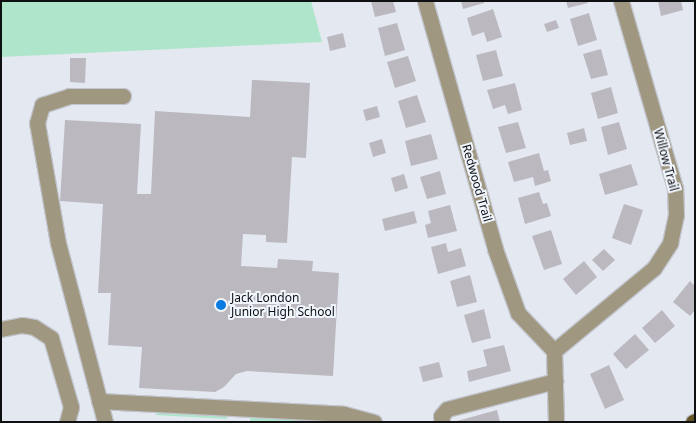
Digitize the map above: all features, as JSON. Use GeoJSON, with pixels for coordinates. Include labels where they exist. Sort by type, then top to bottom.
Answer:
{"type":"FeatureCollection","features":[{"type":"Feature","properties":{"kind":"street","name":"Redwood Trail"},"geometry":{"type":"LineString","coordinates":[[425,1],[496,249],[518,313],[554,351]]}},
{"type":"Feature","properties":{"kind":"street","name":"Willow Trail"},"geometry":{"type":"LineString","coordinates":[[554,351],[654,268],[670,243],[676,215],[675,188],[621,1]]}},
{"type":"Feature","properties":{"kind":"street"},"geometry":{"type":"LineString","coordinates":[[105,421],[58,243],[38,123],[42,105],[69,96],[123,96]]}},
{"type":"Feature","properties":{"kind":"street"},"geometry":{"type":"LineString","coordinates":[[1,329],[22,325],[34,327],[51,338],[71,407],[67,422]]}},
{"type":"Feature","properties":{"kind":"street"},"geometry":{"type":"LineString","coordinates":[[554,351],[556,422]]}},
{"type":"Feature","properties":{"kind":"street"},"geometry":{"type":"LineString","coordinates":[[442,422],[441,416],[447,409],[555,382]]}},
{"type":"Feature","properties":{"kind":"street"},"geometry":{"type":"LineString","coordinates":[[99,401],[344,414],[374,422]]}},
{"type":"Feature","properties":{"kind":"green space"},"geometry":{"type":"Polygon","coordinates":[[[1,1],[311,1],[322,42],[1,57],[1,1]]]}},
{"type":"Feature","properties":{"kind":"green space"},"geometry":{"type":"Polygon","coordinates":[[[158,412],[227,416],[227,419],[155,415],[158,412]]]}},
{"type":"Feature","properties":{"kind":"green space"},"geometry":{"type":"Polygon","coordinates":[[[250,417],[329,422],[250,421],[250,417]]]}},
{"type":"Feature","properties":{"kind":"building"},"geometry":{"type":"Polygon","coordinates":[[[371,1],[393,1],[396,12],[375,17],[371,1]]]}},
{"type":"Feature","properties":{"kind":"building"},"geometry":{"type":"Polygon","coordinates":[[[461,1],[484,1],[484,3],[463,9],[461,1]]]}},
{"type":"Feature","properties":{"kind":"building"},"geometry":{"type":"Polygon","coordinates":[[[566,1],[587,1],[588,3],[568,8],[566,1]]]}},
{"type":"Feature","properties":{"kind":"building"},"geometry":{"type":"Polygon","coordinates":[[[658,1],[681,1],[683,10],[661,16],[658,1]]]}},
{"type":"Feature","properties":{"kind":"building"},"geometry":{"type":"Polygon","coordinates":[[[493,9],[502,37],[487,42],[484,32],[472,36],[467,18],[493,9]]]}},
{"type":"Feature","properties":{"kind":"building"},"geometry":{"type":"Polygon","coordinates":[[[589,13],[597,40],[578,46],[570,19],[589,13]]]}},
{"type":"Feature","properties":{"kind":"building"},"geometry":{"type":"Polygon","coordinates":[[[556,20],[559,28],[547,32],[544,24],[556,20]]]}},
{"type":"Feature","properties":{"kind":"building"},"geometry":{"type":"Polygon","coordinates":[[[397,23],[405,50],[385,56],[378,28],[397,23]]]}},
{"type":"Feature","properties":{"kind":"building"},"geometry":{"type":"Polygon","coordinates":[[[343,33],[346,47],[330,51],[327,37],[343,33]]]}},
{"type":"Feature","properties":{"kind":"building"},"geometry":{"type":"Polygon","coordinates":[[[601,49],[608,75],[591,79],[583,54],[601,49]]]}},
{"type":"Feature","properties":{"kind":"building"},"geometry":{"type":"Polygon","coordinates":[[[496,50],[503,76],[483,81],[476,55],[496,50]]]}},
{"type":"Feature","properties":{"kind":"building"},"geometry":{"type":"Polygon","coordinates":[[[408,56],[416,81],[395,88],[387,62],[408,56]]]}},
{"type":"Feature","properties":{"kind":"building"},"geometry":{"type":"Polygon","coordinates":[[[70,58],[86,58],[85,83],[70,82],[70,58]]]}},
{"type":"Feature","properties":{"kind":"building"},"geometry":{"type":"Polygon","coordinates":[[[252,80],[310,83],[306,158],[292,157],[287,243],[266,242],[266,235],[243,234],[241,266],[277,268],[278,259],[313,261],[312,271],[339,273],[333,376],[247,371],[236,374],[224,387],[215,392],[139,388],[142,347],[108,345],[111,293],[98,293],[103,204],[60,201],[65,120],[141,124],[137,194],[151,194],[155,111],[250,117],[252,80]]]}},
{"type":"Feature","properties":{"kind":"building"},"geometry":{"type":"Polygon","coordinates":[[[515,83],[522,110],[508,114],[505,105],[493,109],[487,90],[515,83]]]}},
{"type":"Feature","properties":{"kind":"building"},"geometry":{"type":"Polygon","coordinates":[[[611,87],[618,113],[598,119],[591,93],[611,87]]]}},
{"type":"Feature","properties":{"kind":"building"},"geometry":{"type":"Polygon","coordinates":[[[417,95],[426,122],[406,128],[398,101],[417,95]]]}},
{"type":"Feature","properties":{"kind":"building"},"geometry":{"type":"Polygon","coordinates":[[[377,106],[380,117],[366,121],[363,110],[377,106]]]}},
{"type":"Feature","properties":{"kind":"building"},"geometry":{"type":"Polygon","coordinates":[[[518,122],[526,148],[506,153],[498,127],[518,122]]]}},
{"type":"Feature","properties":{"kind":"building"},"geometry":{"type":"Polygon","coordinates":[[[619,122],[627,149],[608,155],[601,127],[619,122]]]}},
{"type":"Feature","properties":{"kind":"building"},"geometry":{"type":"Polygon","coordinates":[[[584,128],[587,141],[570,145],[567,133],[584,128]]]}},
{"type":"Feature","properties":{"kind":"building"},"geometry":{"type":"Polygon","coordinates":[[[431,134],[438,159],[411,166],[405,141],[431,134]]]}},
{"type":"Feature","properties":{"kind":"building"},"geometry":{"type":"Polygon","coordinates":[[[382,139],[386,153],[373,157],[369,143],[382,139]]]}},
{"type":"Feature","properties":{"kind":"building"},"geometry":{"type":"Polygon","coordinates":[[[539,153],[544,171],[548,170],[551,181],[535,186],[533,177],[514,182],[508,162],[539,153]]]}},
{"type":"Feature","properties":{"kind":"building"},"geometry":{"type":"Polygon","coordinates":[[[631,164],[638,185],[605,195],[599,174],[631,164]]]}},
{"type":"Feature","properties":{"kind":"building"},"geometry":{"type":"Polygon","coordinates":[[[440,171],[446,194],[427,199],[420,177],[440,171]]]}},
{"type":"Feature","properties":{"kind":"building"},"geometry":{"type":"Polygon","coordinates":[[[404,174],[408,188],[395,192],[391,178],[404,174]]]}},
{"type":"Feature","properties":{"kind":"building"},"geometry":{"type":"Polygon","coordinates":[[[539,192],[543,204],[547,203],[551,216],[525,224],[518,198],[539,192]]]}},
{"type":"Feature","properties":{"kind":"building"},"geometry":{"type":"Polygon","coordinates":[[[624,204],[643,210],[631,245],[612,238],[624,204]]]}},
{"type":"Feature","properties":{"kind":"building"},"geometry":{"type":"Polygon","coordinates":[[[450,205],[457,231],[428,238],[425,225],[431,223],[428,211],[450,205]]]}},
{"type":"Feature","properties":{"kind":"building"},"geometry":{"type":"Polygon","coordinates":[[[414,211],[417,223],[385,231],[382,219],[414,211]]]}},
{"type":"Feature","properties":{"kind":"building"},"geometry":{"type":"Polygon","coordinates":[[[551,230],[562,264],[544,270],[532,236],[551,230]]]}},
{"type":"Feature","properties":{"kind":"building"},"geometry":{"type":"Polygon","coordinates":[[[446,243],[448,252],[461,248],[466,266],[438,274],[431,247],[446,243]]]}},
{"type":"Feature","properties":{"kind":"building"},"geometry":{"type":"Polygon","coordinates":[[[604,249],[615,260],[603,271],[592,260],[604,249]]]}},
{"type":"Feature","properties":{"kind":"building"},"geometry":{"type":"Polygon","coordinates":[[[584,261],[597,277],[576,295],[563,279],[584,261]]]}},
{"type":"Feature","properties":{"kind":"building"},"geometry":{"type":"Polygon","coordinates":[[[470,275],[477,302],[457,307],[450,281],[470,275]]]}},
{"type":"Feature","properties":{"kind":"building"},"geometry":{"type":"Polygon","coordinates":[[[690,281],[695,286],[695,310],[690,316],[673,302],[690,281]]]}},
{"type":"Feature","properties":{"kind":"building"},"geometry":{"type":"Polygon","coordinates":[[[484,309],[491,338],[472,343],[464,315],[484,309]]]}},
{"type":"Feature","properties":{"kind":"building"},"geometry":{"type":"Polygon","coordinates":[[[662,310],[675,326],[655,343],[642,328],[662,310]]]}},
{"type":"Feature","properties":{"kind":"building"},"geometry":{"type":"Polygon","coordinates":[[[635,334],[649,350],[626,369],[613,354],[635,334]]]}},
{"type":"Feature","properties":{"kind":"building"},"geometry":{"type":"Polygon","coordinates":[[[504,345],[511,371],[469,382],[467,371],[487,366],[483,350],[504,345]]]}},
{"type":"Feature","properties":{"kind":"building"},"geometry":{"type":"Polygon","coordinates":[[[439,362],[443,377],[423,382],[419,367],[439,362]]]}},
{"type":"Feature","properties":{"kind":"building"},"geometry":{"type":"Polygon","coordinates":[[[609,365],[624,400],[605,409],[590,374],[609,365]]]}},
{"type":"Feature","properties":{"kind":"building"},"geometry":{"type":"Polygon","coordinates":[[[497,410],[500,422],[457,421],[497,410]]]}},
{"type":"Feature","properties":{"kind":"place","name":"Jack London Junior High School"},"geometry":{"type":"Point","coordinates":[221,305]}}]}
